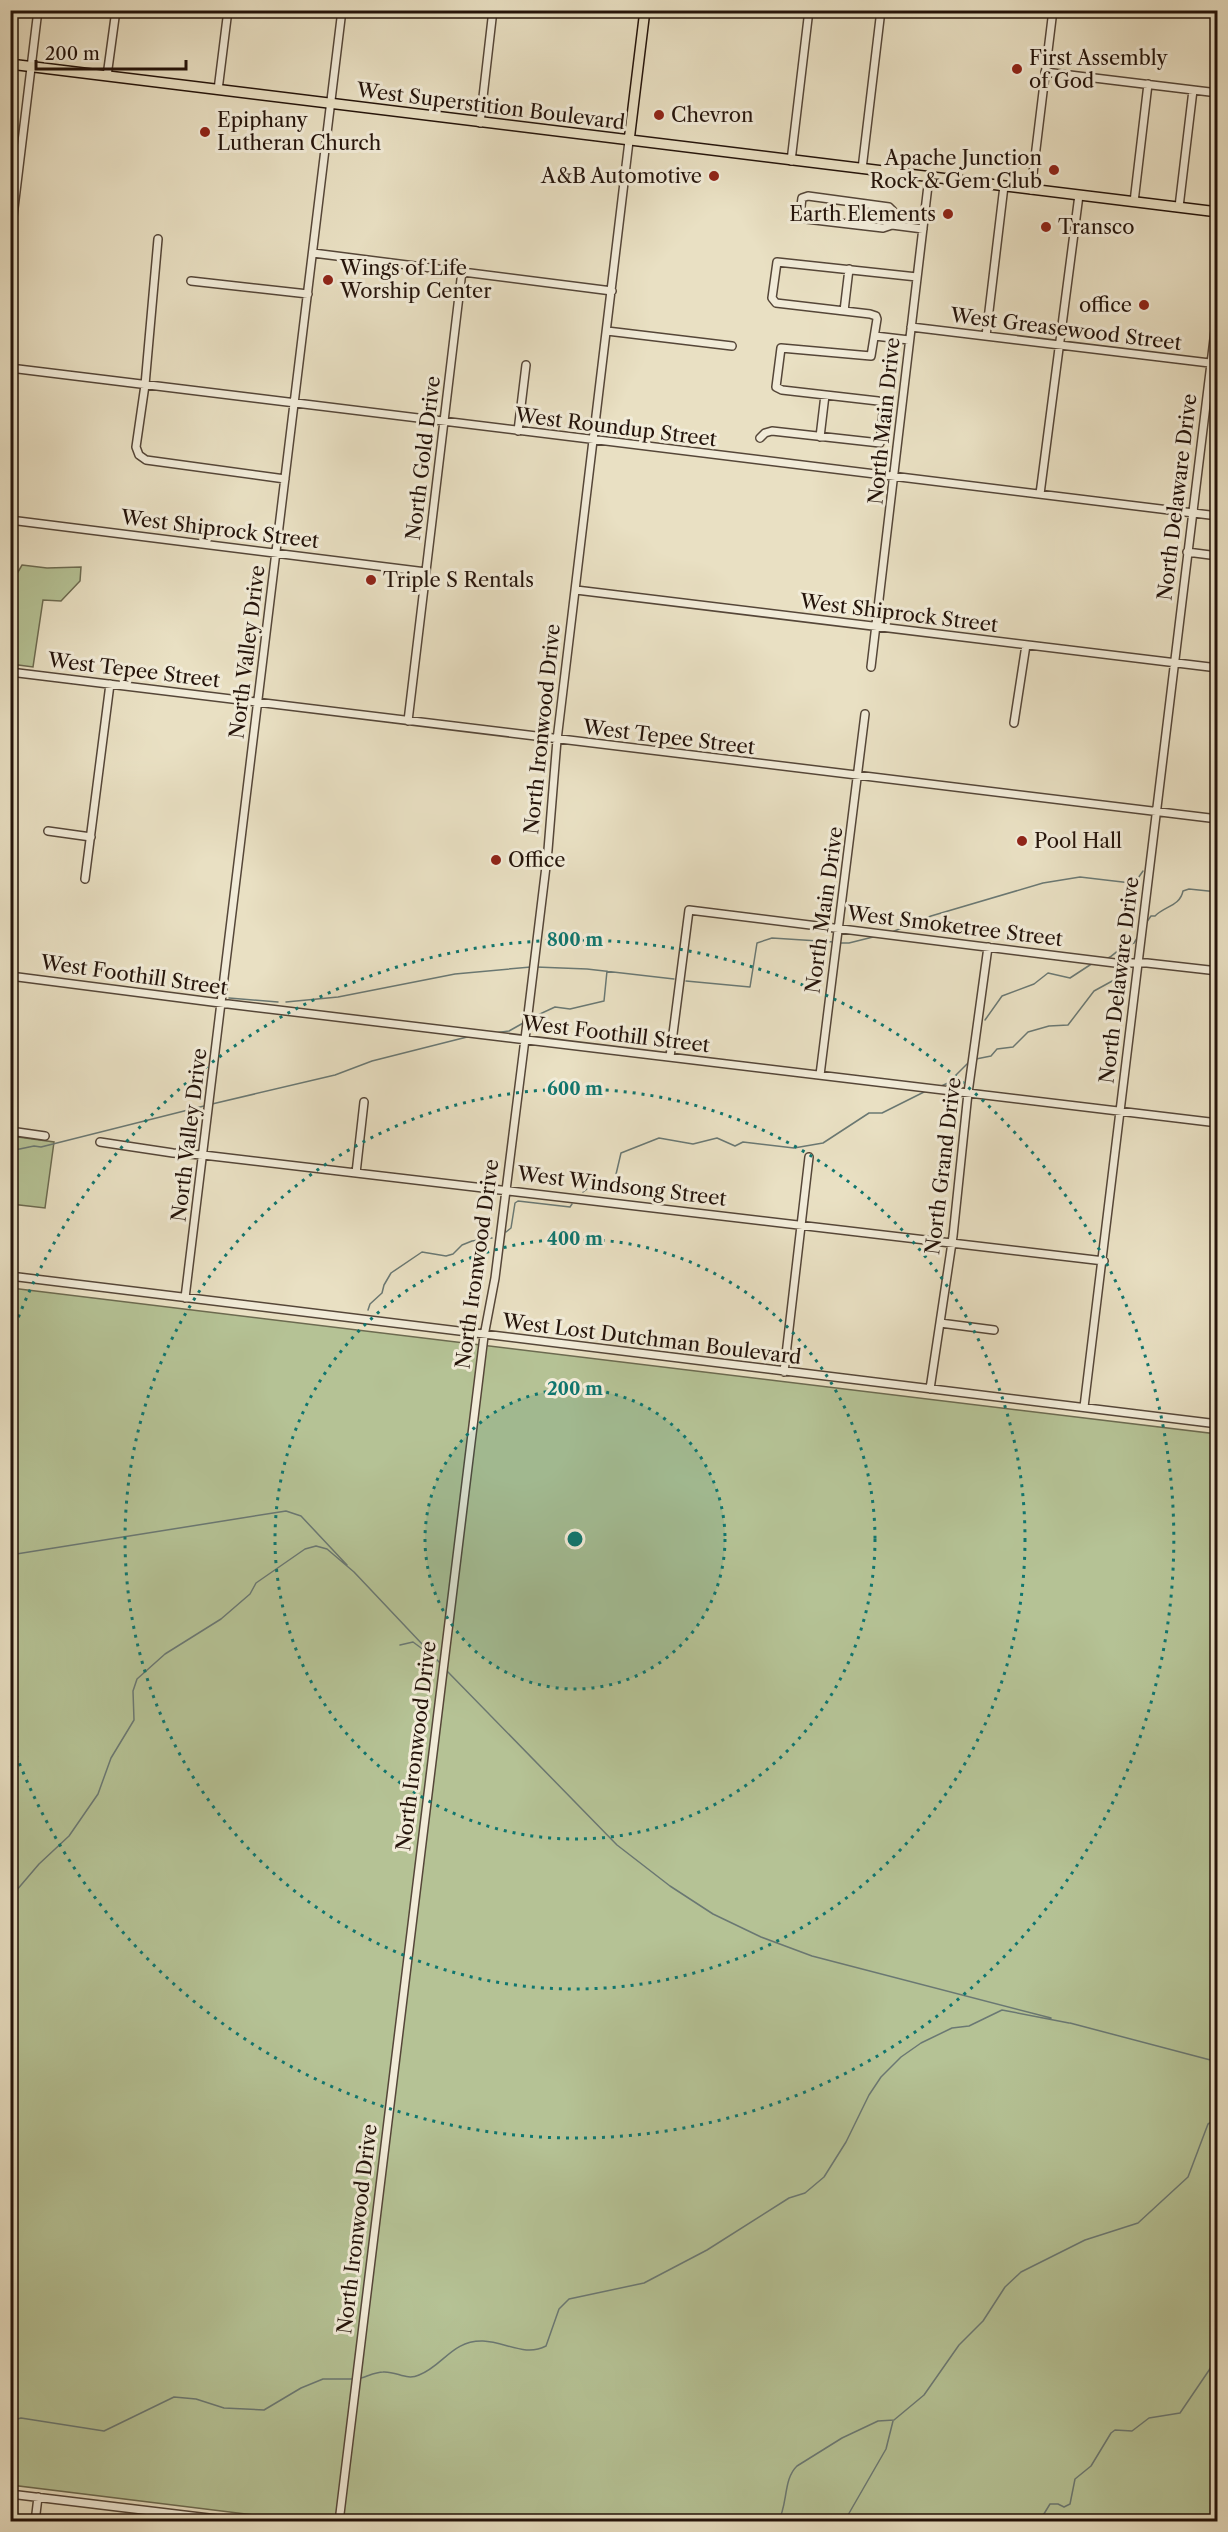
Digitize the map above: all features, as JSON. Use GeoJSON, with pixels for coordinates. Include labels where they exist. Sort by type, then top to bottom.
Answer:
{"type":"FeatureCollection","features":[{"type":"Feature","properties":{"kind":"main road","name":"North Ironwood Drive"},"geometry":{"type":"LineString","coordinates":[[629,141],[645,10]]}},
{"type":"Feature","properties":{"kind":"main road","name":"West Superstition Boulevard"},"geometry":{"type":"LineString","coordinates":[[10,64],[1218,212]]}},
{"type":"Feature","properties":{"kind":"street"},"geometry":{"type":"LineString","coordinates":[[10,240],[38,10]]}},
{"type":"Feature","properties":{"kind":"street"},"geometry":{"type":"LineString","coordinates":[[107,76],[116,10]]}},
{"type":"Feature","properties":{"kind":"street"},"geometry":{"type":"LineString","coordinates":[[218,90],[228,10]]}},
{"type":"Feature","properties":{"kind":"street","name":"North Valley Drive"},"geometry":{"type":"LineString","coordinates":[[185,1298],[342,10]]}},
{"type":"Feature","properties":{"kind":"street"},"geometry":{"type":"LineString","coordinates":[[480,123],[493,10]]}},
{"type":"Feature","properties":{"kind":"street"},"geometry":{"type":"LineString","coordinates":[[791,160],[809,10]]}},
{"type":"Feature","properties":{"kind":"street"},"geometry":{"type":"LineString","coordinates":[[862,169],[881,10]]}},
{"type":"Feature","properties":{"kind":"street"},"geometry":{"type":"LineString","coordinates":[[1031,190],[1053,10]]}},
{"type":"Feature","properties":{"kind":"street"},"geometry":{"type":"LineString","coordinates":[[1046,72],[1218,93]]}},
{"type":"Feature","properties":{"kind":"street"},"geometry":{"type":"LineString","coordinates":[[1134,202],[1148,84]]}},
{"type":"Feature","properties":{"kind":"street"},"geometry":{"type":"LineString","coordinates":[[1179,207],[1193,90]]}},
{"type":"Feature","properties":{"kind":"street","name":"North Ironwood Drive"},"geometry":{"type":"LineString","coordinates":[[339,2522],[484,1336],[495,1278],[525,1039],[548,850],[557,740],[629,141]]}},
{"type":"Feature","properties":{"kind":"street","name":"North Main Drive"},"geometry":{"type":"LineString","coordinates":[[871,667],[929,177]]}},
{"type":"Feature","properties":{"kind":"street"},"geometry":{"type":"LineString","coordinates":[[986,336],[1004,186]]}},
{"type":"Feature","properties":{"kind":"street"},"geometry":{"type":"LineString","coordinates":[[892,225],[893,211],[890,207],[808,195],[802,198],[800,214],[806,219],[883,228],[892,225],[923,229]]}},
{"type":"Feature","properties":{"kind":"street"},"geometry":{"type":"LineString","coordinates":[[1040,494],[1079,195]]}},
{"type":"Feature","properties":{"kind":"street"},"geometry":{"type":"LineString","coordinates":[[158,239],[145,385],[136,447],[139,455],[146,460],[285,479]]}},
{"type":"Feature","properties":{"kind":"street"},"geometry":{"type":"LineString","coordinates":[[312,253],[612,291]]}},
{"type":"Feature","properties":{"kind":"street"},"geometry":{"type":"LineString","coordinates":[[760,438],[772,431],[880,443],[884,403],[776,387],[781,348],[871,356],[876,316],[773,301],[777,262],[917,277]]}},
{"type":"Feature","properties":{"kind":"street"},"geometry":{"type":"LineString","coordinates":[[844,311],[849,269]]}},
{"type":"Feature","properties":{"kind":"street","name":"North Gold Drive"},"geometry":{"type":"LineString","coordinates":[[408,721],[462,271]]}},
{"type":"Feature","properties":{"kind":"street"},"geometry":{"type":"LineString","coordinates":[[191,281],[308,294]]}},
{"type":"Feature","properties":{"kind":"street","name":"North Delaware Drive"},"geometry":{"type":"LineString","coordinates":[[1084,1407],[1104,1261],[1137,963],[1187,552],[1214,364],[1218,306]]}},
{"type":"Feature","properties":{"kind":"street","name":"West Greasewood Street"},"geometry":{"type":"LineString","coordinates":[[911,327],[1214,364]]}},
{"type":"Feature","properties":{"kind":"street"},"geometry":{"type":"LineString","coordinates":[[607,331],[732,346]]}},
{"type":"Feature","properties":{"kind":"street"},"geometry":{"type":"LineString","coordinates":[[875,336],[909,340]]}},
{"type":"Feature","properties":{"kind":"street"},"geometry":{"type":"LineString","coordinates":[[518,431],[526,365]]}},
{"type":"Feature","properties":{"kind":"street","name":"West Roundup Street"},"geometry":{"type":"LineString","coordinates":[[10,368],[1218,516]]}},
{"type":"Feature","properties":{"kind":"street"},"geometry":{"type":"LineString","coordinates":[[820,437],[825,394]]}},
{"type":"Feature","properties":{"kind":"street","name":"West Shiprock Street"},"geometry":{"type":"LineString","coordinates":[[10,520],[426,572]]}},
{"type":"Feature","properties":{"kind":"street"},"geometry":{"type":"LineString","coordinates":[[1187,552],[1218,556]]}},
{"type":"Feature","properties":{"kind":"street","name":"West Shiprock Street"},"geometry":{"type":"LineString","coordinates":[[576,590],[1218,668]]}},
{"type":"Feature","properties":{"kind":"street"},"geometry":{"type":"LineString","coordinates":[[1014,723],[1026,645]]}},
{"type":"Feature","properties":{"kind":"street","name":"West Tepee Street"},"geometry":{"type":"LineString","coordinates":[[10,672],[1218,819]]}},
{"type":"Feature","properties":{"kind":"street"},"geometry":{"type":"LineString","coordinates":[[85,879],[110,684]]}},
{"type":"Feature","properties":{"kind":"street","name":"North Main Drive"},"geometry":{"type":"LineString","coordinates":[[820,1075],[865,714]]}},
{"type":"Feature","properties":{"kind":"street"},"geometry":{"type":"LineString","coordinates":[[48,831],[91,837]]}},
{"type":"Feature","properties":{"kind":"street","name":"West Smoketree Street"},"geometry":{"type":"LineString","coordinates":[[670,1057],[689,910],[1107,962],[1218,971]]}},
{"type":"Feature","properties":{"kind":"street","name":"North Grand Drive"},"geometry":{"type":"LineString","coordinates":[[930,1389],[952,1243],[968,1093],[988,947]]}},
{"type":"Feature","properties":{"kind":"street","name":"West Foothill Street"},"geometry":{"type":"LineString","coordinates":[[10,976],[221,1004],[1218,1123]]}},
{"type":"Feature","properties":{"kind":"street"},"geometry":{"type":"LineString","coordinates":[[356,1173],[364,1102]]}},
{"type":"Feature","properties":{"kind":"street"},"geometry":{"type":"LineString","coordinates":[[10,1131],[45,1136]]}},
{"type":"Feature","properties":{"kind":"street","name":"West Windsong Street"},"geometry":{"type":"LineString","coordinates":[[100,1142],[173,1153],[802,1224],[1104,1261]]}},
{"type":"Feature","properties":{"kind":"street"},"geometry":{"type":"LineString","coordinates":[[784,1372],[809,1157]]}},
{"type":"Feature","properties":{"kind":"street","name":"West Lost Dutchman Boulevard"},"geometry":{"type":"LineString","coordinates":[[10,1276],[484,1336],[1218,1424]]}},
{"type":"Feature","properties":{"kind":"street"},"geometry":{"type":"LineString","coordinates":[[940,1323],[994,1330]]}},
{"type":"Feature","properties":{"kind":"street"},"geometry":{"type":"LineString","coordinates":[[10,2494],[185,2518],[242,2522]]}},
{"type":"Feature","properties":{"kind":"street"},"geometry":{"type":"LineString","coordinates":[[35,2522],[38,2497]]}},
{"type":"Feature","properties":{"kind":"green space"},"geometry":{"type":"Polygon","coordinates":[[[22,565],[47,568],[81,567],[80,581],[61,601],[43,600],[33,667],[11,664],[11,584],[22,565]]]}},
{"type":"Feature","properties":{"kind":"green space"},"geometry":{"type":"Polygon","coordinates":[[[11,1136],[54,1142],[45,1208],[11,1204],[11,1136]]]}},
{"type":"Feature","properties":{"kind":"green space"},"geometry":{"type":"Polygon","coordinates":[[[11,1288],[1217,1434],[1217,2521],[310,2522],[11,2485],[11,1288]]]}},
{"type":"Feature","properties":{"kind":"waterway"},"geometry":{"type":"LineString","coordinates":[[892,932],[931,916],[1043,883],[1080,877],[1131,883],[1136,881],[1143,871]]}},
{"type":"Feature","properties":{"kind":"waterway"},"geometry":{"type":"LineString","coordinates":[[1146,923],[1151,916],[1155,916],[1179,900],[1183,891],[1189,889],[1218,892]]}},
{"type":"Feature","properties":{"kind":"waterway"},"geometry":{"type":"LineString","coordinates":[[1106,959],[1134,943],[1139,935]]}},
{"type":"Feature","properties":{"kind":"waterway"},"geometry":{"type":"LineString","coordinates":[[839,943],[873,937]]}},
{"type":"Feature","properties":{"kind":"waterway"},"geometry":{"type":"LineString","coordinates":[[686,981],[750,987],[757,943],[772,938],[834,942]]}},
{"type":"Feature","properties":{"kind":"waterway"},"geometry":{"type":"LineString","coordinates":[[985,1020],[1002,996],[1034,984],[1048,973],[1070,978],[1093,963]]}},
{"type":"Feature","properties":{"kind":"waterway"},"geometry":{"type":"LineString","coordinates":[[286,1002],[338,997],[455,974],[531,967]]}},
{"type":"Feature","properties":{"kind":"waterway"},"geometry":{"type":"LineString","coordinates":[[536,967],[587,969],[674,979]]}},
{"type":"Feature","properties":{"kind":"waterway"},"geometry":{"type":"LineString","coordinates":[[529,1019],[555,1007],[570,1009],[604,1001],[607,971]]}},
{"type":"Feature","properties":{"kind":"waterway"},"geometry":{"type":"LineString","coordinates":[[976,1059],[991,1056],[997,1049],[1013,1047],[1028,1032],[1049,1026],[1068,1025],[1094,991],[1125,974]]}},
{"type":"Feature","properties":{"kind":"waterway"},"geometry":{"type":"LineString","coordinates":[[229,998],[278,1002]]}},
{"type":"Feature","properties":{"kind":"waterway"},"geometry":{"type":"LineString","coordinates":[[494,1033],[509,1031],[525,1022]]}},
{"type":"Feature","properties":{"kind":"waterway"},"geometry":{"type":"LineString","coordinates":[[212,1104],[335,1075],[372,1061],[471,1036]]}},
{"type":"Feature","properties":{"kind":"waterway"},"geometry":{"type":"LineString","coordinates":[[939,1087],[948,1083],[969,1062]]}},
{"type":"Feature","properties":{"kind":"waterway"},"geometry":{"type":"LineString","coordinates":[[583,1192],[587,1189],[613,1187],[621,1153],[659,1138],[693,1144],[717,1138],[735,1146],[743,1142],[794,1148],[823,1143],[869,1113],[882,1113],[926,1091]]}},
{"type":"Feature","properties":{"kind":"waterway"},"geometry":{"type":"LineString","coordinates":[[10,1151],[34,1146],[41,1147],[204,1106]]}},
{"type":"Feature","properties":{"kind":"waterway"},"geometry":{"type":"LineString","coordinates":[[506,1232],[511,1228],[515,1203],[518,1201],[570,1207],[572,1204]]}},
{"type":"Feature","properties":{"kind":"waterway"},"geometry":{"type":"LineString","coordinates":[[368,1310],[370,1304],[382,1293],[391,1273],[422,1252],[446,1256],[472,1241],[492,1238]]}},
{"type":"Feature","properties":{"kind":"waterway"},"geometry":{"type":"LineString","coordinates":[[10,1555],[286,1511],[301,1516],[347,1565]]}},
{"type":"Feature","properties":{"kind":"waterway"},"geometry":{"type":"LineString","coordinates":[[10,1898],[39,1864],[69,1836],[98,1794],[111,1758],[134,1720],[133,1691],[137,1679],[165,1654],[221,1619],[250,1594],[256,1583],[305,1549],[316,1546],[327,1549],[354,1572]]}},
{"type":"Feature","properties":{"kind":"waterway"},"geometry":{"type":"LineString","coordinates":[[354,1572],[440,1663]]}},
{"type":"Feature","properties":{"kind":"waterway"},"geometry":{"type":"LineString","coordinates":[[400,1645],[413,1642],[432,1656]]}},
{"type":"Feature","properties":{"kind":"waterway"},"geometry":{"type":"LineString","coordinates":[[447,1671],[617,1845],[670,1886],[713,1914],[761,1937],[812,1956],[1051,2018]]}},
{"type":"Feature","properties":{"kind":"waterway"},"geometry":{"type":"LineString","coordinates":[[361,2378],[383,2372],[414,2377],[435,2366],[455,2349],[472,2342],[491,2342],[523,2350],[546,2346],[559,2309],[569,2299],[644,2283],[707,2250],[789,2198],[805,2193],[824,2177],[881,2077],[901,2057],[921,2043],[952,2028],[969,2026],[1002,2010],[1069,2023]]}},
{"type":"Feature","properties":{"kind":"waterway"},"geometry":{"type":"LineString","coordinates":[[1070,2023],[1218,2062]]}},
{"type":"Feature","properties":{"kind":"waterway"},"geometry":{"type":"LineString","coordinates":[[778,2522],[787,2485],[797,2466],[842,2438],[878,2421],[894,2420],[924,2395],[959,2345],[983,2321],[1005,2287],[1021,2272],[1085,2240],[1138,2223],[1188,2177],[1208,2124],[1218,2118]]}},
{"type":"Feature","properties":{"kind":"waterway"},"geometry":{"type":"LineString","coordinates":[[1039,2522],[1050,2504],[1064,2507],[1070,2504],[1075,2479],[1091,2466],[1111,2433],[1115,2430],[1132,2431],[1149,2418],[1180,2413],[1218,2357]]}},
{"type":"Feature","properties":{"kind":"waterway"},"geometry":{"type":"LineString","coordinates":[[10,2421],[21,2418],[104,2431],[174,2397],[196,2399],[224,2408],[264,2410],[301,2388],[323,2379],[353,2379]]}},
{"type":"Feature","properties":{"kind":"waterway"},"geometry":{"type":"LineString","coordinates":[[844,2522],[886,2449],[893,2421]]}},
{"type":"Feature","properties":{"kind":"place","name":"First Assembly of God"},"geometry":{"type":"Point","coordinates":[1017,69]}},
{"type":"Feature","properties":{"kind":"place","name":"Chevron"},"geometry":{"type":"Point","coordinates":[659,115]}},
{"type":"Feature","properties":{"kind":"place","name":"Epiphany Lutheran Church"},"geometry":{"type":"Point","coordinates":[205,132]}},
{"type":"Feature","properties":{"kind":"place","name":"Apache Junction Rock & Gem Club"},"geometry":{"type":"Point","coordinates":[1054,170]}},
{"type":"Feature","properties":{"kind":"place","name":"A&B Automotive"},"geometry":{"type":"Point","coordinates":[714,176]}},
{"type":"Feature","properties":{"kind":"place","name":"Earth Elements"},"geometry":{"type":"Point","coordinates":[948,214]}},
{"type":"Feature","properties":{"kind":"place","name":"Transco"},"geometry":{"type":"Point","coordinates":[1046,227]}},
{"type":"Feature","properties":{"kind":"place","name":"Wings of Life Worship Center"},"geometry":{"type":"Point","coordinates":[328,280]}},
{"type":"Feature","properties":{"kind":"place","name":"office"},"geometry":{"type":"Point","coordinates":[1144,305]}},
{"type":"Feature","properties":{"kind":"place","name":"Triple S Rentals"},"geometry":{"type":"Point","coordinates":[371,580]}},
{"type":"Feature","properties":{"kind":"place","name":"Pool Hall"},"geometry":{"type":"Point","coordinates":[1022,841]}},
{"type":"Feature","properties":{"kind":"place","name":"Office"},"geometry":{"type":"Point","coordinates":[496,860]}}]}
